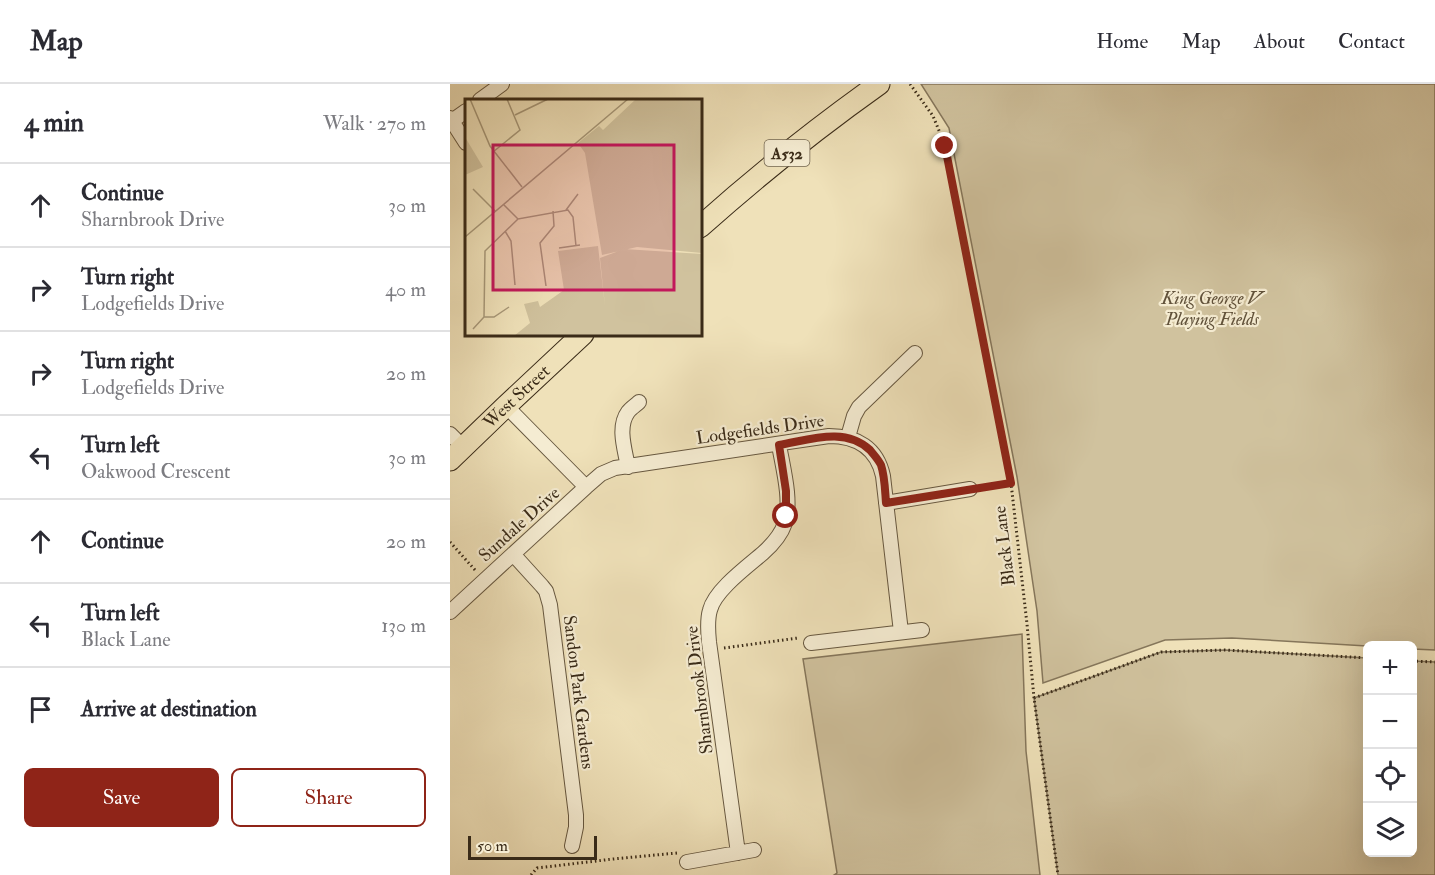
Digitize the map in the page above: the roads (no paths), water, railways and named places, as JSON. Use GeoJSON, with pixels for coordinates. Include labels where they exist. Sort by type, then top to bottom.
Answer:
{"type":"FeatureCollection","features":[{"type":"Feature","properties":{"kind":"main road","name":"A532"},"geometry":{"type":"LineString","coordinates":[[702,225],[793,148],[879,84]]}},
{"type":"Feature","properties":{"kind":"main road","name":"West Street"},"geometry":{"type":"LineString","coordinates":[[454,447],[506,406],[581,336]]}},
{"type":"Feature","properties":{"kind":"street"},"geometry":{"type":"LineString","coordinates":[[481,99],[502,84]]}},
{"type":"Feature","properties":{"kind":"street"},"geometry":{"type":"LineString","coordinates":[[465,112],[451,119],[465,141]]}},
{"type":"Feature","properties":{"kind":"street"},"geometry":{"type":"LineString","coordinates":[[848,437],[859,407],[915,353]]}},
{"type":"Feature","properties":{"kind":"street"},"geometry":{"type":"LineString","coordinates":[[628,466],[623,424],[628,412],[639,402]]}},
{"type":"Feature","properties":{"kind":"street"},"geometry":{"type":"LineString","coordinates":[[506,406],[586,488]]}},
{"type":"Feature","properties":{"kind":"street","name":"Lodgefields Drive"},"geometry":{"type":"LineString","coordinates":[[586,488],[607,471],[628,466],[829,436],[848,437],[866,447],[879,462],[884,476],[901,632]]}},
{"type":"Feature","properties":{"kind":"street","name":"Sharnbrook Drive"},"geometry":{"type":"LineString","coordinates":[[738,853],[708,625],[712,603],[721,591],[772,545],[785,524],[786,491],[779,445]]}},
{"type":"Feature","properties":{"kind":"street","name":"Sundale Drive"},"geometry":{"type":"LineString","coordinates":[[450,612],[586,488]]}},
{"type":"Feature","properties":{"kind":"street"},"geometry":{"type":"LineString","coordinates":[[886,503],[970,489]]}},
{"type":"Feature","properties":{"kind":"street","name":"Sandon Park Gardens"},"geometry":{"type":"LineString","coordinates":[[513,554],[546,591],[550,605],[576,815],[572,846]]}},
{"type":"Feature","properties":{"kind":"street"},"geometry":{"type":"LineString","coordinates":[[811,643],[922,630]]}},
{"type":"Feature","properties":{"kind":"street"},"geometry":{"type":"LineString","coordinates":[[687,862],[754,850]]}},
{"type":"Feature","properties":{"kind":"park label","name":"King George V Playing Fields"},"geometry":{"type":"Point","coordinates":[1212,308]}}]}
